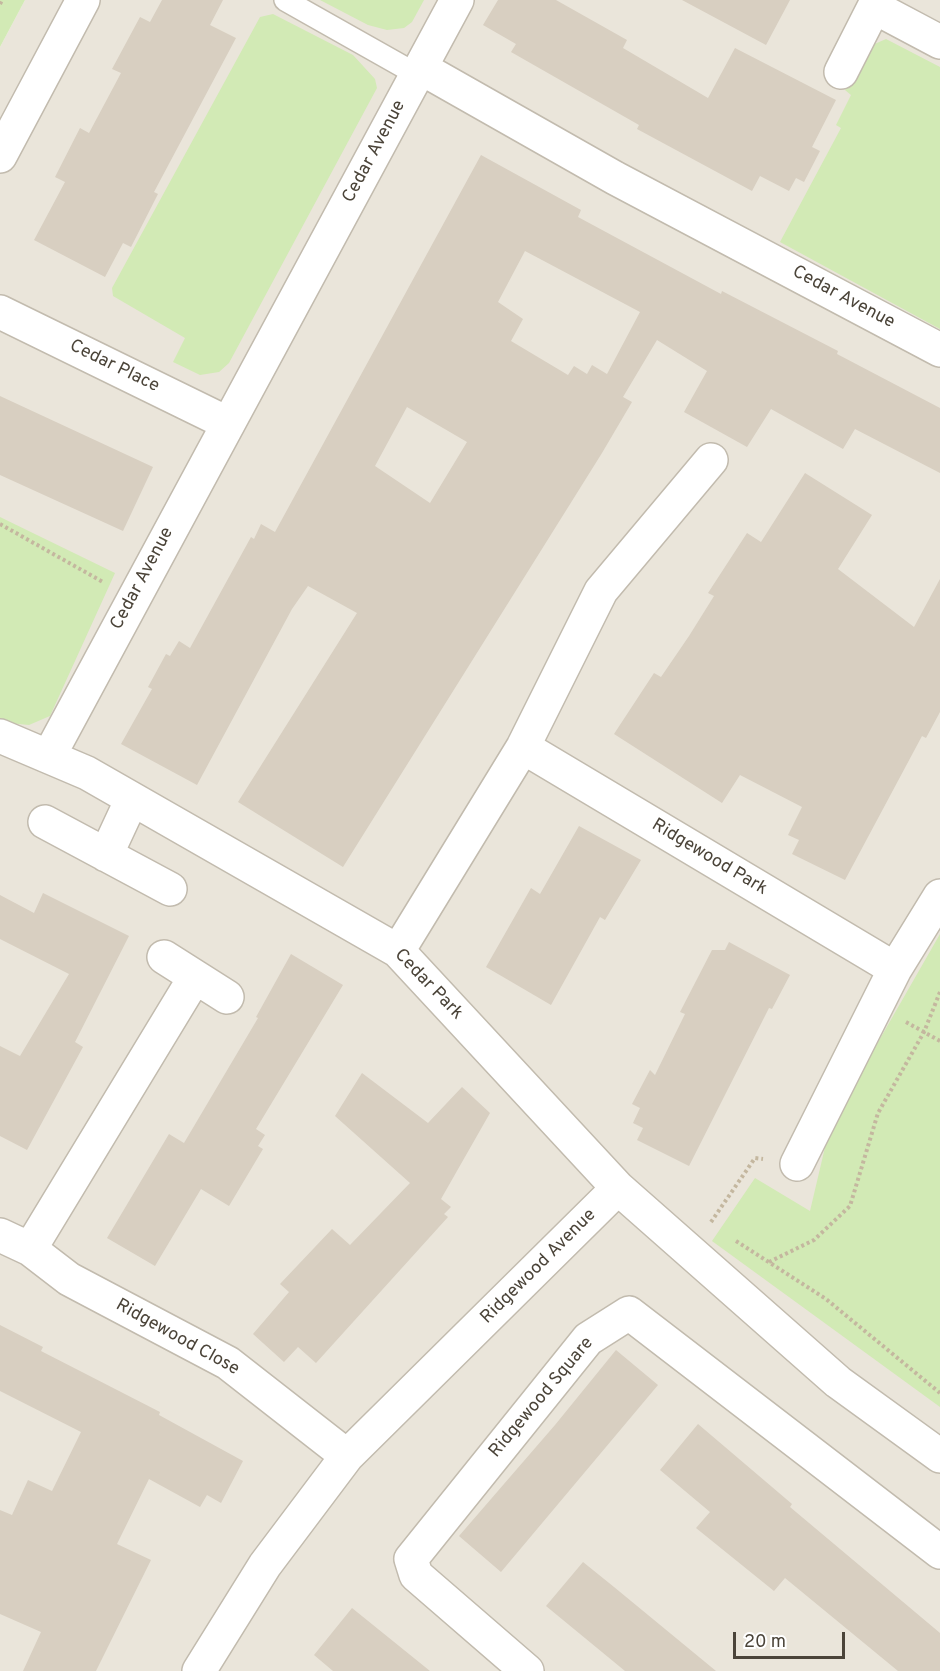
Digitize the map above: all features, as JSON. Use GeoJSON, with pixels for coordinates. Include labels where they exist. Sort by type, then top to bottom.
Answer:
{"type":"FeatureCollection","features":[{"type":"Feature","properties":{"kind":"street"},"geometry":{"type":"LineString","coordinates":[[0,156],[84,0]]}},
{"type":"Feature","properties":{"kind":"street"},"geometry":{"type":"LineString","coordinates":[[419,71],[457,0]]}},
{"type":"Feature","properties":{"kind":"street"},"geometry":{"type":"LineString","coordinates":[[841,72],[876,4],[940,42]]}},
{"type":"Feature","properties":{"kind":"street","name":"Cedar Avenue"},"geometry":{"type":"LineString","coordinates":[[49,756],[133,596],[419,71],[940,350]]}},
{"type":"Feature","properties":{"kind":"street","name":"Cedar Place"},"geometry":{"type":"LineString","coordinates":[[0,312],[227,423]]}},
{"type":"Feature","properties":{"kind":"street"},"geometry":{"type":"LineString","coordinates":[[398,951],[523,747],[601,591],[711,460]]}},
{"type":"Feature","properties":{"kind":"street","name":"Cedar Park"},"geometry":{"type":"LineString","coordinates":[[0,736],[87,773],[398,951],[618,1188]]}},
{"type":"Feature","properties":{"kind":"street","name":"Ridgewood Park"},"geometry":{"type":"LineString","coordinates":[[523,747],[895,969]]}},
{"type":"Feature","properties":{"kind":"street"},"geometry":{"type":"LineString","coordinates":[[106,855],[132,799]]}},
{"type":"Feature","properties":{"kind":"street"},"geometry":{"type":"LineString","coordinates":[[45,822],[170,890]]}},
{"type":"Feature","properties":{"kind":"street"},"geometry":{"type":"LineString","coordinates":[[796,1164],[895,969],[940,896]]}},
{"type":"Feature","properties":{"kind":"street"},"geometry":{"type":"LineString","coordinates":[[164,957],[227,997]]}},
{"type":"Feature","properties":{"kind":"street"},"geometry":{"type":"LineString","coordinates":[[30,1249],[195,977]]}},
{"type":"Feature","properties":{"kind":"street"},"geometry":{"type":"LineString","coordinates":[[618,1188],[838,1382],[940,1456]]}},
{"type":"Feature","properties":{"kind":"street","name":"Ridgewood Avenue"},"geometry":{"type":"LineString","coordinates":[[199,1671],[265,1565],[347,1456],[618,1188]]}},
{"type":"Feature","properties":{"kind":"street","name":"Ridgewood Close"},"geometry":{"type":"LineString","coordinates":[[0,1235],[30,1249],[69,1279],[228,1363],[347,1456]]}},
{"type":"Feature","properties":{"kind":"street","name":"Ridgewood Square"},"geometry":{"type":"LineString","coordinates":[[527,1671],[416,1575],[411,1559],[588,1339],[629,1313],[940,1552]]}},
{"type":"Feature","properties":{"kind":"lane"},"geometry":{"type":"LineString","coordinates":[[285,0],[419,71]]}},
{"type":"Feature","properties":{"kind":"path"},"geometry":{"type":"LineString","coordinates":[[0,4],[2,0]]}},
{"type":"Feature","properties":{"kind":"path"},"geometry":{"type":"LineString","coordinates":[[0,524],[83,572],[133,596]]}},
{"type":"Feature","properties":{"kind":"path"},"geometry":{"type":"LineString","coordinates":[[769,1262],[814,1240],[850,1206],[878,1113],[924,1032],[940,992]]}},
{"type":"Feature","properties":{"kind":"path"},"geometry":{"type":"LineString","coordinates":[[687,1251],[707,1228],[755,1158],[796,1164]]}},
{"type":"Feature","properties":{"kind":"path"},"geometry":{"type":"LineString","coordinates":[[728,1238],[826,1299],[940,1393]]}},
{"type":"Feature","properties":{"kind":"shaded area"},"geometry":{"type":"Polygon","coordinates":[[[25,0],[940,0],[940,1671],[0,1671],[0,47],[25,0]]]}},
{"type":"Feature","properties":{"kind":"green space"},"geometry":{"type":"Polygon","coordinates":[[[0,0],[25,0],[0,47],[0,0]]]}},
{"type":"Feature","properties":{"kind":"green space"},"geometry":{"type":"Polygon","coordinates":[[[320,0],[424,0],[412,22],[404,28],[387,30],[368,25],[320,0]]]}},
{"type":"Feature","properties":{"kind":"green space"},"geometry":{"type":"Polygon","coordinates":[[[273,14],[353,55],[375,79],[377,88],[229,363],[219,372],[200,375],[173,362],[185,338],[113,296],[112,288],[260,17],[273,14]]]}},
{"type":"Feature","properties":{"kind":"green space"},"geometry":{"type":"Polygon","coordinates":[[[886,39],[940,67],[940,329],[780,242],[841,128],[836,125],[851,95],[845,90],[870,46],[886,39]]]}},
{"type":"Feature","properties":{"kind":"green space"},"geometry":{"type":"Polygon","coordinates":[[[0,517],[115,573],[50,716],[29,725],[8,723],[0,719],[0,517]]]}},
{"type":"Feature","properties":{"kind":"green space"},"geometry":{"type":"Polygon","coordinates":[[[940,934],[940,1407],[712,1241],[755,1178],[810,1211],[830,1126],[940,934]]]}},
{"type":"Feature","properties":{"kind":"building"},"geometry":{"type":"Polygon","coordinates":[[[162,0],[223,0],[210,25],[236,38],[154,192],[158,194],[131,247],[123,243],[105,277],[34,240],[65,182],[55,177],[80,128],[89,133],[121,73],[112,69],[140,17],[150,22],[162,0]]]}},
{"type":"Feature","properties":{"kind":"building"},"geometry":{"type":"Polygon","coordinates":[[[498,0],[556,0],[627,40],[623,48],[708,98],[735,48],[836,100],[812,147],[820,151],[804,182],[796,178],[789,191],[760,176],[752,191],[637,129],[639,125],[511,52],[516,44],[483,25],[498,0]]]}},
{"type":"Feature","properties":{"kind":"building"},"geometry":{"type":"Polygon","coordinates":[[[682,0],[790,0],[766,45],[682,0]]]}},
{"type":"Feature","properties":{"kind":"building"},"geometry":{"type":"Polygon","coordinates":[[[481,155],[581,210],[578,217],[721,294],[722,291],[838,351],[837,354],[940,408],[940,473],[855,429],[843,449],[771,409],[747,447],[684,412],[707,371],[657,340],[623,397],[632,402],[602,453],[343,867],[238,802],[357,613],[308,586],[292,609],[197,785],[121,744],[152,689],[148,687],[166,654],[170,656],[179,641],[190,648],[251,537],[254,539],[261,524],[275,532],[481,155]],[[525,251],[498,302],[523,319],[511,341],[568,375],[574,366],[587,374],[592,365],[607,374],[640,312],[525,251]],[[407,407],[375,466],[430,503],[467,442],[407,407]]]}},
{"type":"Feature","properties":{"kind":"building"},"geometry":{"type":"Polygon","coordinates":[[[0,396],[153,467],[123,531],[0,475],[0,396]]]}},
{"type":"Feature","properties":{"kind":"building"},"geometry":{"type":"Polygon","coordinates":[[[805,473],[872,515],[838,569],[914,627],[940,579],[940,712],[926,738],[922,736],[845,880],[792,854],[799,840],[788,835],[802,807],[740,775],[722,803],[614,734],[654,673],[661,677],[689,636],[714,596],[708,593],[747,533],[761,542],[805,473]]]}},
{"type":"Feature","properties":{"kind":"building"},"geometry":{"type":"Polygon","coordinates":[[[579,826],[641,860],[605,920],[600,917],[551,1005],[486,967],[531,888],[540,894],[579,826]]]}},
{"type":"Feature","properties":{"kind":"building"},"geometry":{"type":"Polygon","coordinates":[[[43,893],[129,936],[75,1042],[83,1047],[27,1150],[0,1136],[0,1046],[20,1056],[69,974],[0,939],[0,895],[34,913],[43,893]]]}},
{"type":"Feature","properties":{"kind":"building"},"geometry":{"type":"Polygon","coordinates":[[[729,942],[790,975],[772,1009],[769,1008],[689,1166],[637,1140],[643,1128],[633,1123],[640,1108],[632,1104],[650,1070],[655,1075],[685,1014],[680,1012],[712,950],[725,950],[729,942]]]}},
{"type":"Feature","properties":{"kind":"building"},"geometry":{"type":"Polygon","coordinates":[[[291,954],[343,985],[256,1129],[265,1135],[258,1146],[263,1149],[229,1206],[201,1189],[155,1266],[107,1238],[169,1134],[184,1143],[258,1018],[256,1017],[291,954]]]}},
{"type":"Feature","properties":{"kind":"building"},"geometry":{"type":"Polygon","coordinates":[[[362,1073],[428,1123],[462,1087],[490,1113],[441,1199],[451,1207],[444,1214],[448,1217],[316,1363],[298,1347],[284,1362],[253,1334],[289,1292],[280,1284],[332,1229],[350,1245],[410,1183],[335,1116],[362,1073]]]}},
{"type":"Feature","properties":{"kind":"building"},"geometry":{"type":"Polygon","coordinates":[[[0,1325],[43,1347],[41,1351],[160,1412],[159,1415],[243,1461],[221,1503],[207,1495],[200,1507],[149,1479],[117,1544],[151,1560],[96,1671],[23,1671],[41,1632],[0,1614],[0,1510],[12,1515],[28,1480],[52,1491],[81,1432],[0,1391],[0,1325]]]}},
{"type":"Feature","properties":{"kind":"building"},"geometry":{"type":"Polygon","coordinates":[[[616,1350],[658,1385],[501,1572],[459,1536],[616,1350]]]}},
{"type":"Feature","properties":{"kind":"building"},"geometry":{"type":"Polygon","coordinates":[[[698,1424],[792,1504],[790,1507],[940,1633],[940,1671],[898,1671],[785,1578],[774,1591],[696,1528],[710,1512],[660,1470],[698,1424]]]}},
{"type":"Feature","properties":{"kind":"building"},"geometry":{"type":"Polygon","coordinates":[[[583,1562],[716,1671],[625,1671],[546,1606],[583,1562]]]}},
{"type":"Feature","properties":{"kind":"building"},"geometry":{"type":"Polygon","coordinates":[[[352,1608],[430,1671],[333,1671],[314,1655],[352,1608]]]}}]}
